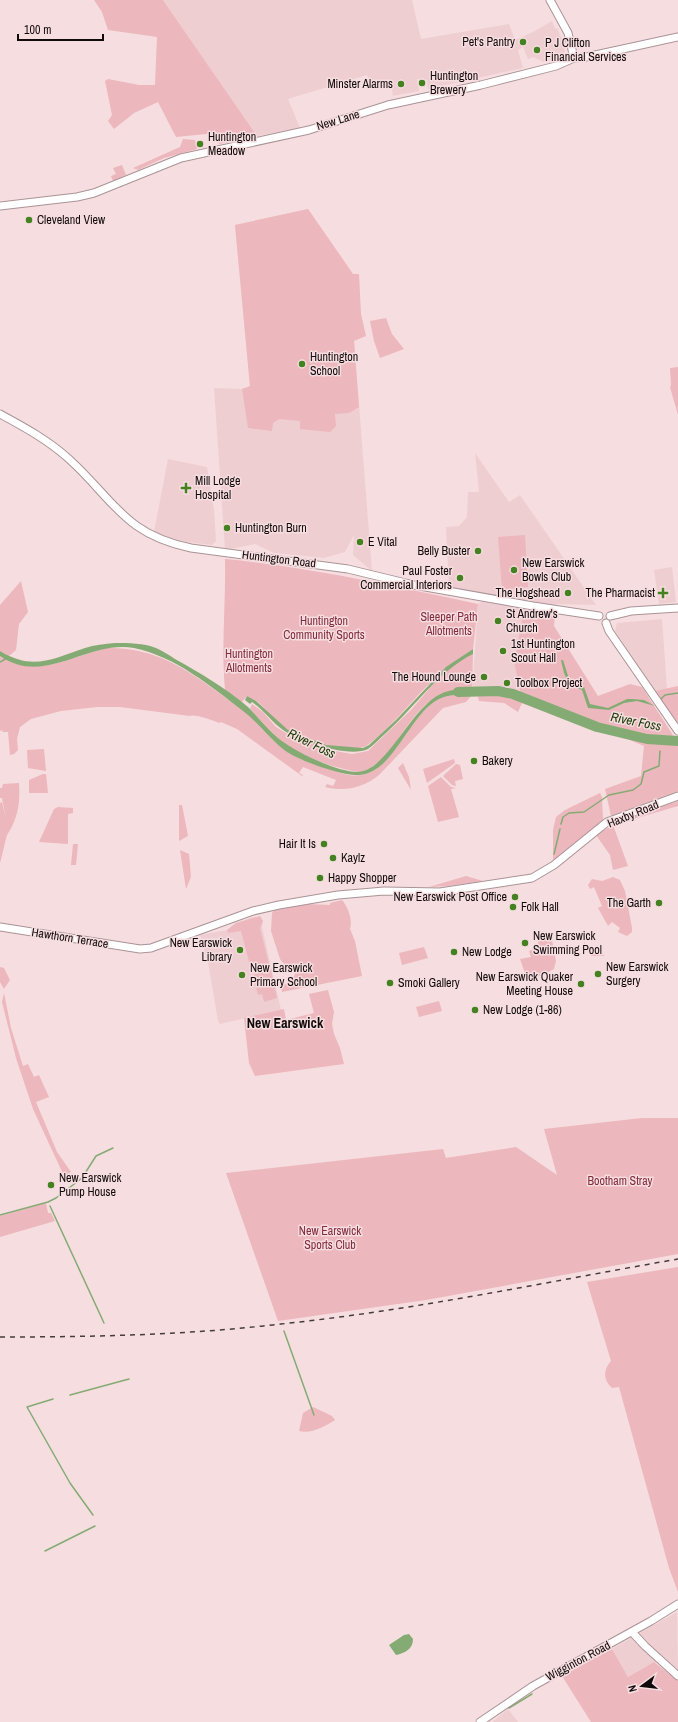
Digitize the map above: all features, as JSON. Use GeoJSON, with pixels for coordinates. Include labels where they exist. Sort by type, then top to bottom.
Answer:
{"type":"FeatureCollection","features":[{"type":"Feature","properties":{"kind":"street"},"geometry":{"type":"LineString","coordinates":[[550,0],[568,33],[574,58]]}},
{"type":"Feature","properties":{"kind":"street","name":"New Lane"},"geometry":{"type":"LineString","coordinates":[[0,206],[77,197],[94,193],[181,158],[308,130],[393,104],[481,85],[556,66],[574,58],[586,57],[678,37]]}},
{"type":"Feature","properties":{"kind":"street","name":"Huntington Road"},"geometry":{"type":"LineString","coordinates":[[0,414],[29,430],[69,459],[133,525],[150,535],[169,542],[191,548],[348,569],[414,585],[532,606],[600,616]]}},
{"type":"Feature","properties":{"kind":"street"},"geometry":{"type":"LineString","coordinates":[[610,616],[631,611],[678,608]]}},
{"type":"Feature","properties":{"kind":"street"},"geometry":{"type":"LineString","coordinates":[[610,616],[606,612],[600,616],[601,621],[606,623],[609,631],[678,731]]}},
{"type":"Feature","properties":{"kind":"street"},"geometry":{"type":"LineString","coordinates":[[606,623],[610,616]]}},
{"type":"Feature","properties":{"kind":"street","name":"Haxby Road"},"geometry":{"type":"LineString","coordinates":[[140,949],[151,948],[253,911],[279,904],[338,895],[384,891],[440,892],[524,880],[540,874],[607,822],[678,796]]}},
{"type":"Feature","properties":{"kind":"street","name":"Hawthorn Terrace"},"geometry":{"type":"LineString","coordinates":[[0,927],[140,949]]}},
{"type":"Feature","properties":{"kind":"street","name":"Wigginton Road"},"geometry":{"type":"LineString","coordinates":[[480,1722],[533,1686],[632,1632],[678,1604]]}},
{"type":"Feature","properties":{"kind":"street"},"geometry":{"type":"LineString","coordinates":[[632,1632],[678,1676]]}},
{"type":"Feature","properties":{"kind":"shaded area"},"geometry":{"type":"Polygon","coordinates":[[[163,0],[412,0],[421,39],[509,24],[515,40],[552,21],[564,44],[565,51],[563,57],[544,62],[533,57],[528,59],[523,47],[518,50],[523,68],[428,89],[427,80],[417,79],[419,91],[393,96],[390,79],[371,84],[367,75],[288,99],[300,128],[257,136],[163,0]]]}},
{"type":"Feature","properties":{"kind":"shaded area","name":"Huntington School"},"geometry":{"type":"Polygon","coordinates":[[[308,209],[353,274],[354,341],[372,571],[353,555],[354,535],[345,552],[324,558],[274,553],[255,544],[225,550],[214,388],[242,389],[250,387],[235,225],[308,209]]]}},
{"type":"Feature","properties":{"kind":"shaded area"},"geometry":{"type":"Polygon","coordinates":[[[475,453],[509,502],[520,495],[596,605],[556,604],[555,616],[524,610],[514,662],[522,703],[472,693],[478,604],[492,596],[449,587],[446,527],[459,526],[467,517],[468,492],[479,492],[475,453]]]}},
{"type":"Feature","properties":{"kind":"shaded area","name":"Mill Lodge Hospital"},"geometry":{"type":"Polygon","coordinates":[[[168,459],[207,467],[214,509],[216,541],[212,545],[179,541],[154,532],[168,459]]]}},
{"type":"Feature","properties":{"kind":"shaded area"},"geometry":{"type":"Polygon","coordinates":[[[672,567],[676,602],[659,604],[654,570],[672,567]]]}},
{"type":"Feature","properties":{"kind":"shaded area"},"geometry":{"type":"Polygon","coordinates":[[[662,619],[667,689],[655,691],[615,631],[617,623],[662,619]]]}},
{"type":"Feature","properties":{"kind":"shaded area","name":"New Earswick Primary School"},"geometry":{"type":"Polygon","coordinates":[[[253,917],[261,918],[263,921],[262,927],[281,1010],[220,1024],[218,1021],[208,962],[200,935],[227,930],[236,923],[253,917]]]}},
{"type":"Feature","properties":{"kind":"shaded area"},"geometry":{"type":"Polygon","coordinates":[[[677,1612],[678,1671],[654,1662],[628,1677],[612,1649],[677,1612]]]}},
{"type":"Feature","properties":{"kind":"shaded area"},"geometry":{"type":"Polygon","coordinates":[[[508,1709],[518,1722],[492,1722],[508,1709]]]}},
{"type":"Feature","properties":{"kind":"green space"},"geometry":{"type":"Polygon","coordinates":[[[94,0],[163,0],[257,136],[219,144],[216,133],[176,137],[158,102],[134,113],[114,129],[108,121],[112,115],[105,81],[108,79],[139,85],[155,85],[157,37],[108,30],[102,12],[94,0]]]}},
{"type":"Feature","properties":{"kind":"green space"},"geometry":{"type":"Polygon","coordinates":[[[183,139],[195,140],[197,149],[164,158],[138,170],[133,168],[180,147],[183,139]]]}},
{"type":"Feature","properties":{"kind":"green space"},"geometry":{"type":"Polygon","coordinates":[[[122,165],[126,175],[113,181],[111,176],[116,174],[113,168],[122,165]]]}},
{"type":"Feature","properties":{"kind":"green space"},"geometry":{"type":"Polygon","coordinates":[[[308,209],[353,274],[359,274],[361,314],[366,336],[354,341],[359,407],[349,413],[335,414],[336,426],[330,432],[300,429],[300,421],[279,419],[273,423],[272,431],[248,428],[242,389],[250,386],[235,225],[308,209]]]}},
{"type":"Feature","properties":{"kind":"green space"},"geometry":{"type":"Polygon","coordinates":[[[386,318],[392,334],[404,349],[380,358],[374,341],[370,321],[386,318]]]}},
{"type":"Feature","properties":{"kind":"green space"},"geometry":{"type":"Polygon","coordinates":[[[678,367],[678,415],[670,387],[670,368],[678,367]]]}},
{"type":"Feature","properties":{"kind":"green space","name":"New Earswick Bowls Club"},"geometry":{"type":"Polygon","coordinates":[[[525,535],[528,587],[502,590],[498,537],[525,535]]]}},
{"type":"Feature","properties":{"kind":"green space"},"geometry":{"type":"Polygon","coordinates":[[[225,559],[257,562],[321,572],[478,604],[473,649],[433,680],[388,727],[366,746],[348,749],[324,745],[312,741],[292,733],[280,725],[257,701],[247,696],[242,702],[225,690],[223,657],[225,559]]]}},
{"type":"Feature","properties":{"kind":"green space"},"geometry":{"type":"Polygon","coordinates":[[[21,581],[28,612],[19,624],[16,650],[9,656],[0,651],[0,605],[21,581]]]}},
{"type":"Feature","properties":{"kind":"green space"},"geometry":{"type":"Polygon","coordinates":[[[524,609],[555,616],[554,626],[598,696],[630,684],[642,687],[678,743],[678,791],[611,816],[605,789],[641,776],[644,746],[618,735],[522,703],[518,712],[504,703],[479,701],[477,693],[484,695],[498,694],[522,702],[514,662],[524,609]]]}},
{"type":"Feature","properties":{"kind":"green space"},"geometry":{"type":"Polygon","coordinates":[[[106,648],[139,651],[154,655],[182,668],[244,711],[283,749],[296,756],[336,772],[350,775],[360,775],[372,771],[383,764],[418,717],[439,699],[455,695],[472,693],[472,695],[466,702],[443,708],[379,775],[367,783],[347,789],[325,787],[327,784],[333,786],[336,780],[303,767],[299,773],[303,775],[302,776],[237,729],[221,722],[219,723],[196,716],[120,707],[97,707],[61,711],[31,719],[20,727],[17,739],[18,750],[14,754],[10,755],[8,732],[2,732],[3,730],[0,731],[0,656],[13,663],[26,666],[40,666],[66,661],[106,648]]]}},
{"type":"Feature","properties":{"kind":"green space"},"geometry":{"type":"Polygon","coordinates":[[[473,654],[472,689],[454,691],[440,695],[428,703],[418,712],[382,759],[361,773],[323,763],[296,751],[268,729],[250,709],[252,704],[263,712],[276,727],[289,735],[335,751],[352,754],[368,751],[411,710],[441,675],[456,663],[473,654]]]}},
{"type":"Feature","properties":{"kind":"green space"},"geometry":{"type":"Polygon","coordinates":[[[678,686],[678,724],[655,691],[678,686]]]}},
{"type":"Feature","properties":{"kind":"green space"},"geometry":{"type":"Polygon","coordinates":[[[44,749],[46,771],[28,768],[27,750],[44,749]]]}},
{"type":"Feature","properties":{"kind":"green space"},"geometry":{"type":"Polygon","coordinates":[[[454,759],[455,763],[427,783],[423,769],[454,759]]]}},
{"type":"Feature","properties":{"kind":"green space"},"geometry":{"type":"Polygon","coordinates":[[[403,763],[409,777],[411,790],[398,768],[403,763]]]}},
{"type":"Feature","properties":{"kind":"green space"},"geometry":{"type":"Polygon","coordinates":[[[456,764],[460,765],[463,779],[455,781],[456,786],[452,785],[443,776],[456,764]]]}},
{"type":"Feature","properties":{"kind":"green space"},"geometry":{"type":"Polygon","coordinates":[[[46,774],[48,793],[29,793],[29,780],[46,774]]]}},
{"type":"Feature","properties":{"kind":"green space"},"geometry":{"type":"Polygon","coordinates":[[[441,777],[451,787],[456,788],[451,789],[459,817],[438,822],[428,786],[441,777]]]}},
{"type":"Feature","properties":{"kind":"green space"},"geometry":{"type":"Polygon","coordinates":[[[19,783],[18,809],[13,825],[7,835],[0,863],[0,803],[2,802],[6,819],[2,798],[0,798],[0,788],[2,788],[3,784],[19,783]]]}},
{"type":"Feature","properties":{"kind":"green space"},"geometry":{"type":"Polygon","coordinates":[[[600,793],[602,797],[603,821],[553,860],[553,830],[556,817],[565,810],[600,793]]]}},
{"type":"Feature","properties":{"kind":"green space"},"geometry":{"type":"Polygon","coordinates":[[[678,801],[678,806],[613,825],[612,822],[678,801]]]}},
{"type":"Feature","properties":{"kind":"green space"},"geometry":{"type":"Polygon","coordinates":[[[179,805],[182,805],[188,836],[179,841],[179,805]]]}},
{"type":"Feature","properties":{"kind":"green space"},"geometry":{"type":"Polygon","coordinates":[[[58,807],[73,808],[73,813],[68,814],[68,844],[39,842],[54,809],[58,807]]]}},
{"type":"Feature","properties":{"kind":"green space"},"geometry":{"type":"Polygon","coordinates":[[[613,825],[628,866],[613,870],[610,855],[596,835],[613,825]]]}},
{"type":"Feature","properties":{"kind":"green space"},"geometry":{"type":"Polygon","coordinates":[[[73,844],[78,844],[76,865],[71,865],[73,844]]]}},
{"type":"Feature","properties":{"kind":"green space"},"geometry":{"type":"Polygon","coordinates":[[[180,850],[189,854],[191,877],[186,889],[180,850]]]}},
{"type":"Feature","properties":{"kind":"green space"},"geometry":{"type":"Polygon","coordinates":[[[466,876],[483,881],[429,887],[466,876]]]}},
{"type":"Feature","properties":{"kind":"green space"},"geometry":{"type":"Polygon","coordinates":[[[613,877],[620,880],[625,891],[632,928],[632,932],[627,936],[618,932],[620,928],[612,922],[608,926],[598,908],[602,906],[594,887],[590,889],[588,885],[592,879],[602,881],[613,877]]]}},
{"type":"Feature","properties":{"kind":"green space"},"geometry":{"type":"Polygon","coordinates":[[[342,900],[349,914],[351,922],[350,929],[355,941],[362,976],[282,992],[281,986],[292,981],[295,974],[292,969],[280,959],[271,931],[272,913],[275,909],[307,904],[330,905],[330,903],[342,900]]]}},
{"type":"Feature","properties":{"kind":"green space"},"geometry":{"type":"Polygon","coordinates":[[[260,916],[263,921],[260,928],[269,964],[251,969],[241,931],[228,933],[227,930],[236,923],[260,916]]]}},
{"type":"Feature","properties":{"kind":"green space"},"geometry":{"type":"Polygon","coordinates":[[[551,935],[556,961],[554,969],[543,975],[527,979],[520,959],[531,957],[529,951],[539,947],[537,938],[551,935]]]}},
{"type":"Feature","properties":{"kind":"green space"},"geometry":{"type":"Polygon","coordinates":[[[584,942],[587,946],[605,956],[591,956],[591,954],[584,949],[584,942]]]}},
{"type":"Feature","properties":{"kind":"green space"},"geometry":{"type":"Polygon","coordinates":[[[424,947],[428,958],[402,965],[399,953],[424,947]]]}},
{"type":"Feature","properties":{"kind":"green space"},"geometry":{"type":"Polygon","coordinates":[[[0,967],[4,968],[10,980],[4,989],[0,982],[0,967]]]}},
{"type":"Feature","properties":{"kind":"green space"},"geometry":{"type":"Polygon","coordinates":[[[271,970],[277,998],[264,1002],[262,994],[258,995],[253,975],[271,970]]]}},
{"type":"Feature","properties":{"kind":"green space"},"geometry":{"type":"Polygon","coordinates":[[[328,990],[334,1012],[332,1024],[334,1034],[340,1048],[344,1064],[255,1076],[249,1063],[244,1018],[284,1009],[286,1020],[314,1013],[309,994],[328,990]]]}},
{"type":"Feature","properties":{"kind":"green space"},"geometry":{"type":"Polygon","coordinates":[[[4,993],[11,1028],[23,1066],[28,1064],[34,1077],[39,1075],[49,1097],[36,1102],[57,1152],[71,1172],[64,1176],[33,1109],[16,1058],[2,1002],[4,993]]]}},
{"type":"Feature","properties":{"kind":"green space"},"geometry":{"type":"Polygon","coordinates":[[[439,1001],[442,1011],[419,1017],[416,1007],[439,1001]]]}},
{"type":"Feature","properties":{"kind":"green space","name":"New Earswick Sports Club"},"geometry":{"type":"Polygon","coordinates":[[[642,1118],[678,1118],[678,1254],[426,1300],[278,1321],[226,1173],[443,1149],[446,1158],[516,1147],[557,1175],[544,1129],[642,1118]]]}},
{"type":"Feature","properties":{"kind":"green space"},"geometry":{"type":"Polygon","coordinates":[[[46,1203],[48,1213],[51,1213],[55,1221],[0,1237],[0,1216],[46,1203]]]}},
{"type":"Feature","properties":{"kind":"green space"},"geometry":{"type":"Polygon","coordinates":[[[678,1267],[678,1592],[669,1568],[619,1387],[612,1388],[607,1382],[605,1371],[611,1361],[587,1282],[678,1267]]]}},
{"type":"Feature","properties":{"kind":"green space"},"geometry":{"type":"Polygon","coordinates":[[[313,1407],[332,1416],[335,1420],[313,1431],[299,1431],[303,1413],[313,1407]]]}},
{"type":"Feature","properties":{"kind":"green space"},"geometry":{"type":"Polygon","coordinates":[[[612,1649],[628,1677],[654,1662],[678,1681],[678,1722],[591,1722],[562,1676],[612,1649]]]}},
{"type":"Feature","properties":{"kind":"water"},"geometry":{"type":"Polygon","coordinates":[[[115,643],[146,645],[164,652],[231,693],[248,707],[270,731],[294,749],[327,765],[348,771],[357,772],[368,769],[379,761],[390,750],[421,710],[433,699],[445,692],[455,690],[472,689],[472,693],[451,695],[439,699],[418,717],[391,755],[381,765],[371,772],[351,775],[322,767],[293,756],[275,742],[249,716],[205,682],[178,665],[149,652],[134,648],[117,647],[100,650],[50,665],[33,667],[17,664],[0,656],[0,651],[23,661],[42,661],[88,647],[115,643]]]}},
{"type":"Feature","properties":{"kind":"water"},"geometry":{"type":"Polygon","coordinates":[[[473,649],[473,654],[448,670],[427,690],[397,723],[375,743],[368,749],[360,751],[349,752],[337,750],[312,744],[291,735],[283,730],[256,705],[252,702],[250,704],[245,700],[247,696],[256,701],[288,730],[326,745],[363,748],[369,745],[396,720],[446,667],[473,649]]]}},
{"type":"Feature","properties":{"kind":"water"},"geometry":{"type":"Polygon","coordinates":[[[561,660],[563,660],[570,682],[584,687],[590,704],[608,708],[627,699],[632,699],[644,700],[655,706],[637,701],[624,703],[609,710],[588,708],[582,690],[569,684],[564,673],[561,660]]]}},
{"type":"Feature","properties":{"kind":"water"},"geometry":{"type":"Polygon","coordinates":[[[409,1634],[413,1639],[412,1645],[405,1652],[396,1655],[389,1645],[404,1635],[409,1634]]]}},
{"type":"Feature","properties":{"kind":"waterway"},"geometry":{"type":"LineString","coordinates":[[0,662],[7,658]]}},
{"type":"Feature","properties":{"kind":"waterway","name":"River Foss"},"geometry":{"type":"LineString","coordinates":[[458,692],[498,691],[513,694],[597,727],[647,739],[678,741]]}},
{"type":"Feature","properties":{"kind":"waterway"},"geometry":{"type":"LineString","coordinates":[[660,700],[665,695],[678,693]]}},
{"type":"Feature","properties":{"kind":"waterway"},"geometry":{"type":"LineString","coordinates":[[561,824],[563,817],[569,813],[584,812],[609,795],[633,790],[641,784],[644,772],[659,766],[660,751]]}},
{"type":"Feature","properties":{"kind":"waterway"},"geometry":{"type":"LineString","coordinates":[[554,854],[560,829]]}},
{"type":"Feature","properties":{"kind":"waterway"},"geometry":{"type":"LineString","coordinates":[[0,1215],[48,1202],[56,1198],[82,1178],[96,1156],[113,1148]]}},
{"type":"Feature","properties":{"kind":"waterway"},"geometry":{"type":"LineString","coordinates":[[50,1206],[104,1323]]}},
{"type":"Feature","properties":{"kind":"waterway"},"geometry":{"type":"LineString","coordinates":[[284,1331],[314,1415]]}},
{"type":"Feature","properties":{"kind":"waterway"},"geometry":{"type":"LineString","coordinates":[[70,1395],[129,1379]]}},
{"type":"Feature","properties":{"kind":"waterway"},"geometry":{"type":"LineString","coordinates":[[53,1399],[27,1407],[70,1483],[93,1515]]}},
{"type":"Feature","properties":{"kind":"waterway"},"geometry":{"type":"LineString","coordinates":[[45,1551],[95,1526]]}},
{"type":"Feature","properties":{"kind":"waterway"},"geometry":{"type":"LineString","coordinates":[[509,1708],[532,1694]]}},
{"type":"Feature","properties":{"kind":"railway"},"geometry":{"type":"LineString","coordinates":[[0,1337],[141,1335],[211,1331],[281,1324],[381,1311],[480,1295],[678,1259]]}},
{"type":"Feature","properties":{"kind":"place","name":"Pet's Pantry"},"geometry":{"type":"Point","coordinates":[523,42]}},
{"type":"Feature","properties":{"kind":"place","name":"P J Clifton Financial Services"},"geometry":{"type":"Point","coordinates":[537,50]}},
{"type":"Feature","properties":{"kind":"place","name":"Huntington Brewery"},"geometry":{"type":"Point","coordinates":[422,83]}},
{"type":"Feature","properties":{"kind":"place","name":"Minster Alarms"},"geometry":{"type":"Point","coordinates":[401,84]}},
{"type":"Feature","properties":{"kind":"place","name":"Huntington Meadow"},"geometry":{"type":"Point","coordinates":[200,144]}},
{"type":"Feature","properties":{"kind":"place","name":"Cleveland View"},"geometry":{"type":"Point","coordinates":[29,220]}},
{"type":"Feature","properties":{"kind":"place","name":"Huntington School"},"geometry":{"type":"Point","coordinates":[302,364]}},
{"type":"Feature","properties":{"kind":"place","name":"Mill Lodge Hospital"},"geometry":{"type":"Point","coordinates":[186,488]}},
{"type":"Feature","properties":{"kind":"place","name":"Huntington Burn"},"geometry":{"type":"Point","coordinates":[227,528]}},
{"type":"Feature","properties":{"kind":"place","name":"E Vital"},"geometry":{"type":"Point","coordinates":[360,542]}},
{"type":"Feature","properties":{"kind":"place","name":"Belly Buster"},"geometry":{"type":"Point","coordinates":[478,551]}},
{"type":"Feature","properties":{"kind":"place","name":"New Earswick Bowls Club"},"geometry":{"type":"Point","coordinates":[514,570]}},
{"type":"Feature","properties":{"kind":"place","name":"Paul Foster Commercial Interiors"},"geometry":{"type":"Point","coordinates":[460,578]}},
{"type":"Feature","properties":{"kind":"place","name":"The Hogshead"},"geometry":{"type":"Point","coordinates":[568,593]}},
{"type":"Feature","properties":{"kind":"place","name":"The Pharmacist"},"geometry":{"type":"Point","coordinates":[663,593]}},
{"type":"Feature","properties":{"kind":"place","name":"St Andrew's Church"},"geometry":{"type":"Point","coordinates":[498,621]}},
{"type":"Feature","properties":{"kind":"place","name":"1st Huntington Scout Hall"},"geometry":{"type":"Point","coordinates":[503,651]}},
{"type":"Feature","properties":{"kind":"place","name":"The Hound Lounge"},"geometry":{"type":"Point","coordinates":[484,677]}},
{"type":"Feature","properties":{"kind":"place","name":"Toolbox Project"},"geometry":{"type":"Point","coordinates":[507,683]}},
{"type":"Feature","properties":{"kind":"place","name":"Bakery"},"geometry":{"type":"Point","coordinates":[474,761]}},
{"type":"Feature","properties":{"kind":"place","name":"Hair It Is"},"geometry":{"type":"Point","coordinates":[324,844]}},
{"type":"Feature","properties":{"kind":"place","name":"Kaylz"},"geometry":{"type":"Point","coordinates":[333,858]}},
{"type":"Feature","properties":{"kind":"place","name":"Happy Shopper"},"geometry":{"type":"Point","coordinates":[320,878]}},
{"type":"Feature","properties":{"kind":"place","name":"New Earswick Post Office"},"geometry":{"type":"Point","coordinates":[515,897]}},
{"type":"Feature","properties":{"kind":"place","name":"The Garth"},"geometry":{"type":"Point","coordinates":[659,903]}},
{"type":"Feature","properties":{"kind":"place","name":"Folk Hall"},"geometry":{"type":"Point","coordinates":[513,907]}},
{"type":"Feature","properties":{"kind":"place","name":"New Earswick Swimming Pool"},"geometry":{"type":"Point","coordinates":[525,943]}},
{"type":"Feature","properties":{"kind":"place","name":"New Earswick Library"},"geometry":{"type":"Point","coordinates":[240,950]}},
{"type":"Feature","properties":{"kind":"place","name":"New Lodge"},"geometry":{"type":"Point","coordinates":[454,952]}},
{"type":"Feature","properties":{"kind":"place","name":"New Earswick Surgery"},"geometry":{"type":"Point","coordinates":[598,974]}},
{"type":"Feature","properties":{"kind":"place","name":"New Earswick Primary School"},"geometry":{"type":"Point","coordinates":[242,975]}},
{"type":"Feature","properties":{"kind":"place","name":"Smoki Gallery"},"geometry":{"type":"Point","coordinates":[390,983]}},
{"type":"Feature","properties":{"kind":"place","name":"New Earswick Quaker Meeting House"},"geometry":{"type":"Point","coordinates":[581,984]}},
{"type":"Feature","properties":{"kind":"place","name":"New Lodge (1-86)"},"geometry":{"type":"Point","coordinates":[475,1010]}},
{"type":"Feature","properties":{"kind":"place","name":"New Earswick Pump House"},"geometry":{"type":"Point","coordinates":[51,1185]}},
{"type":"Feature","properties":{"kind":"district","name":"New Earswick"},"geometry":{"type":"Point","coordinates":[285,1023]}},
{"type":"Feature","properties":{"kind":"park label","name":"Sleeper Path Allotments"},"geometry":{"type":"Point","coordinates":[449,624]}},
{"type":"Feature","properties":{"kind":"park label","name":"Huntington Community Sports"},"geometry":{"type":"Point","coordinates":[324,628]}},
{"type":"Feature","properties":{"kind":"park label","name":"Huntington Allotments"},"geometry":{"type":"Point","coordinates":[249,661]}},
{"type":"Feature","properties":{"kind":"park label","name":"Bootham Stray"},"geometry":{"type":"Point","coordinates":[620,1181]}}]}
